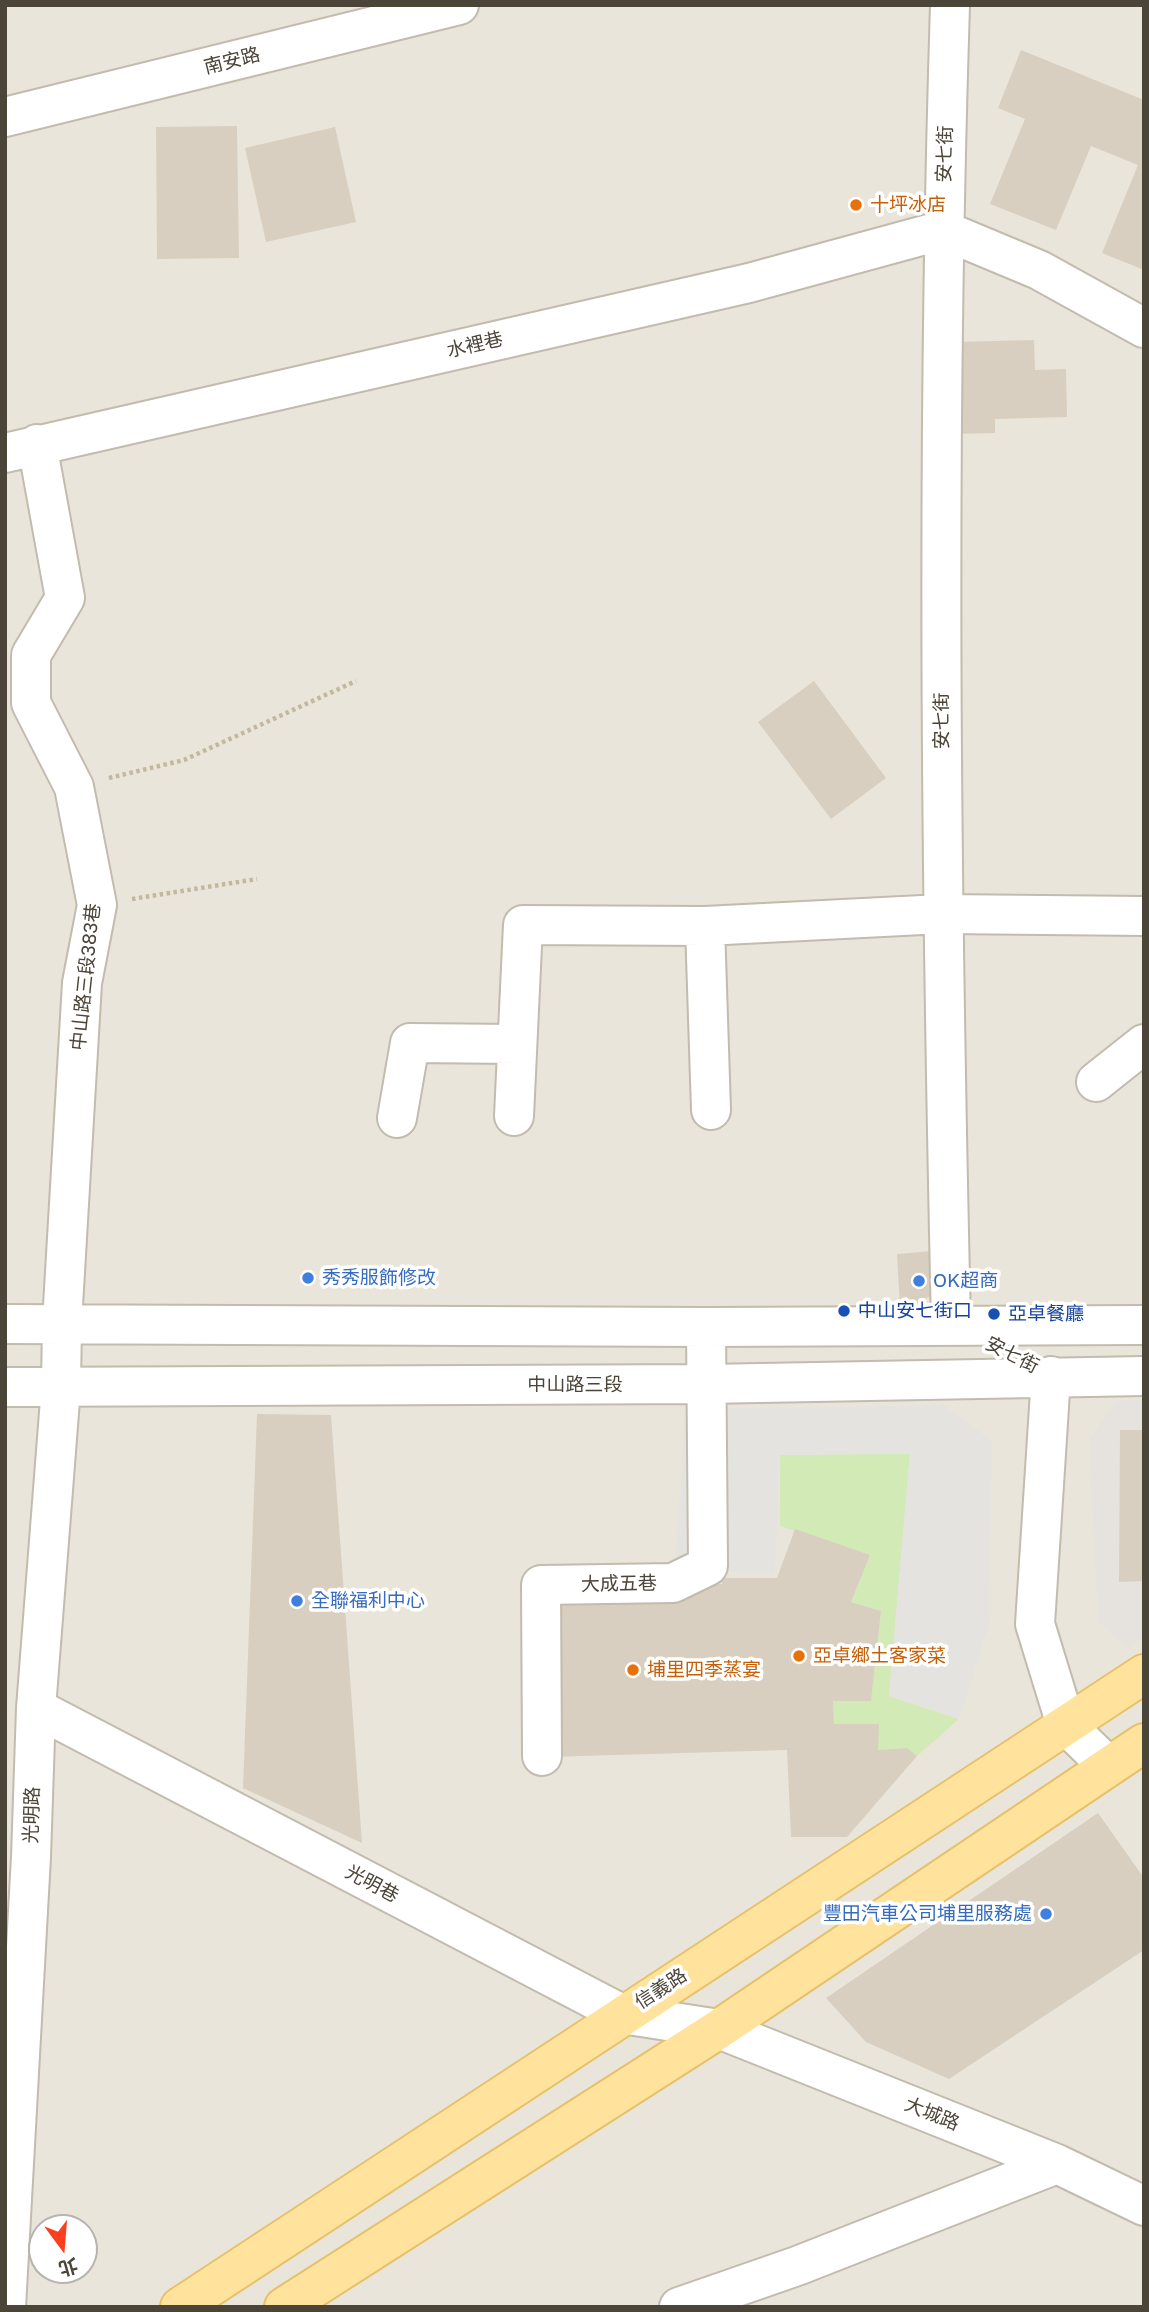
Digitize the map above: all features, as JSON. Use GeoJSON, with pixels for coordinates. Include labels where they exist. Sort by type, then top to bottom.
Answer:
{"type":"FeatureCollection","features":[{"type":"Feature","properties":{"kind":"main road","name":"信義路"},"geometry":{"type":"LineString","coordinates":[[180,2307],[622,2014],[1144,1674]]}},
{"type":"Feature","properties":{"kind":"main road"},"geometry":{"type":"LineString","coordinates":[[284,2307],[719,2029],[1144,1743]]}},
{"type":"Feature","properties":{"kind":"street","name":"南安路"},"geometry":{"type":"LineString","coordinates":[[5,117],[459,5]]}},
{"type":"Feature","properties":{"kind":"street","name":"安七街"},"geometry":{"type":"LineString","coordinates":[[950,5],[943,230],[942,914],[951,1324],[1051,1376]]}},
{"type":"Feature","properties":{"kind":"street"},"geometry":{"type":"LineString","coordinates":[[943,230],[1039,270],[1144,328]]}},
{"type":"Feature","properties":{"kind":"street","name":"水裡巷"},"geometry":{"type":"LineString","coordinates":[[21,448],[749,283],[943,230]]}},
{"type":"Feature","properties":{"kind":"street","name":"中山路三段383巷"},"geometry":{"type":"LineString","coordinates":[[21,448],[65,598],[31,655],[31,703],[74,787],[97,905],[82,983],[62,1323]]}},
{"type":"Feature","properties":{"kind":"street"},"geometry":{"type":"LineString","coordinates":[[514,1116],[523,925],[705,926],[942,914],[1144,916]]}},
{"type":"Feature","properties":{"kind":"street"},"geometry":{"type":"LineString","coordinates":[[705,926],[711,1110]]}},
{"type":"Feature","properties":{"kind":"street"},"geometry":{"type":"LineString","coordinates":[[397,1118],[410,1043],[517,1044]]}},
{"type":"Feature","properties":{"kind":"street"},"geometry":{"type":"LineString","coordinates":[[1096,1082],[1144,1044]]}},
{"type":"Feature","properties":{"kind":"street","name":"光明路"},"geometry":{"type":"LineString","coordinates":[[6,2283],[31,1857],[36,1708],[61,1387],[62,1323]]}},
{"type":"Feature","properties":{"kind":"street"},"geometry":{"type":"LineString","coordinates":[[5,1324],[706,1327],[1144,1325]]}},
{"type":"Feature","properties":{"kind":"street","name":"大成五巷"},"geometry":{"type":"LineString","coordinates":[[542,1755],[541,1585],[673,1583],[708,1566],[706,1327]]}},
{"type":"Feature","properties":{"kind":"street"},"geometry":{"type":"LineString","coordinates":[[1051,1376],[1035,1623],[1066,1725],[1108,1766]]}},
{"type":"Feature","properties":{"kind":"street","name":"中山路三段"},"geometry":{"type":"LineString","coordinates":[[5,1387],[706,1384],[1144,1376]]}},
{"type":"Feature","properties":{"kind":"street","name":"光明巷"},"geometry":{"type":"LineString","coordinates":[[36,1708],[622,2014],[719,2029]]}},
{"type":"Feature","properties":{"kind":"street","name":"大城路"},"geometry":{"type":"LineString","coordinates":[[719,2029],[1058,2164],[1144,2206]]}},
{"type":"Feature","properties":{"kind":"street"},"geometry":{"type":"LineString","coordinates":[[679,2307],[810,2261],[1058,2164]]}},
{"type":"Feature","properties":{"kind":"path"},"geometry":{"type":"LineString","coordinates":[[74,787],[184,760],[356,681]]}},
{"type":"Feature","properties":{"kind":"path"},"geometry":{"type":"LineString","coordinates":[[97,905],[257,879]]}},
{"type":"Feature","properties":{"kind":"shaded area"},"geometry":{"type":"Polygon","coordinates":[[[5,5],[1144,5],[1144,2307],[5,2307],[5,5]]]}},
{"type":"Feature","properties":{"kind":"shaded area"},"geometry":{"type":"Polygon","coordinates":[[[1118,1400],[1144,1400],[1144,1637],[1128,1648],[1098,1621],[1089,1441],[1118,1400]]]}},
{"type":"Feature","properties":{"kind":"shaded area"},"geometry":{"type":"Polygon","coordinates":[[[943,1405],[992,1441],[989,1625],[959,1719],[889,1696],[910,1454],[780,1455],[775,1573],[675,1571],[685,1409],[943,1405]]]}},
{"type":"Feature","properties":{"kind":"green space"},"geometry":{"type":"Polygon","coordinates":[[[910,1453],[889,1696],[959,1719],[917,1756],[907,1748],[878,1750],[834,1724],[833,1701],[871,1700],[881,1611],[851,1602],[870,1555],[780,1526],[780,1455],[910,1453]]]}},
{"type":"Feature","properties":{"kind":"building"},"geometry":{"type":"Polygon","coordinates":[[[1021,50],[1144,100],[1144,270],[1102,253],[1138,165],[1091,146],[1056,230],[990,204],[1025,119],[998,108],[1021,50]]]}},
{"type":"Feature","properties":{"kind":"building"},"geometry":{"type":"Polygon","coordinates":[[[237,126],[239,258],[157,259],[156,127],[237,126]]]}},
{"type":"Feature","properties":{"kind":"building"},"geometry":{"type":"Polygon","coordinates":[[[335,127],[356,222],[266,242],[245,148],[335,127]]]}},
{"type":"Feature","properties":{"kind":"building"},"geometry":{"type":"Polygon","coordinates":[[[1034,340],[1035,370],[1066,369],[1067,417],[995,419],[995,433],[955,434],[953,342],[1034,340]]]}},
{"type":"Feature","properties":{"kind":"building"},"geometry":{"type":"Polygon","coordinates":[[[814,681],[886,778],[831,819],[758,722],[814,681]]]}},
{"type":"Feature","properties":{"kind":"building","name":"OK超商"},"geometry":{"type":"Polygon","coordinates":[[[944,1250],[944,1275],[929,1297],[912,1306],[900,1307],[897,1254],[944,1250]]]}},
{"type":"Feature","properties":{"kind":"building","name":"全聯福利中心"},"geometry":{"type":"Polygon","coordinates":[[[257,1414],[331,1415],[362,1843],[243,1788],[257,1414]]]}},
{"type":"Feature","properties":{"kind":"building"},"geometry":{"type":"Polygon","coordinates":[[[1120,1430],[1144,1430],[1144,1581],[1119,1582],[1120,1430]]]}},
{"type":"Feature","properties":{"kind":"building"},"geometry":{"type":"Polygon","coordinates":[[[795,1529],[870,1555],[851,1602],[881,1611],[871,1701],[833,1701],[834,1724],[879,1724],[878,1750],[907,1748],[917,1756],[847,1837],[791,1837],[787,1750],[548,1757],[541,1588],[722,1584],[721,1578],[777,1578],[795,1529]]]}},
{"type":"Feature","properties":{"kind":"building","name":"豐田汽車公司埔里服務處"},"geometry":{"type":"Polygon","coordinates":[[[1098,1813],[1144,1878],[1144,1950],[949,2079],[866,2042],[826,1998],[1098,1813]]]}},
{"type":"Feature","properties":{"kind":"place","name":"十坪冰店"},"geometry":{"type":"Point","coordinates":[856,205]}},
{"type":"Feature","properties":{"kind":"place","name":"秀秀服飾修改"},"geometry":{"type":"Point","coordinates":[308,1278]}},
{"type":"Feature","properties":{"kind":"place","name":"OK超商"},"geometry":{"type":"Point","coordinates":[919,1281]}},
{"type":"Feature","properties":{"kind":"place","name":"中山安七街口"},"geometry":{"type":"Point","coordinates":[844,1311]}},
{"type":"Feature","properties":{"kind":"place","name":"亞卓餐廳"},"geometry":{"type":"Point","coordinates":[994,1314]}},
{"type":"Feature","properties":{"kind":"place","name":"全聯福利中心"},"geometry":{"type":"Point","coordinates":[297,1601]}},
{"type":"Feature","properties":{"kind":"place","name":"亞卓鄉土客家菜"},"geometry":{"type":"Point","coordinates":[799,1656]}},
{"type":"Feature","properties":{"kind":"place","name":"埔里四季蒸宴"},"geometry":{"type":"Point","coordinates":[633,1670]}},
{"type":"Feature","properties":{"kind":"place","name":"豐田汽車公司埔里服務處"},"geometry":{"type":"Point","coordinates":[1046,1914]}}]}
